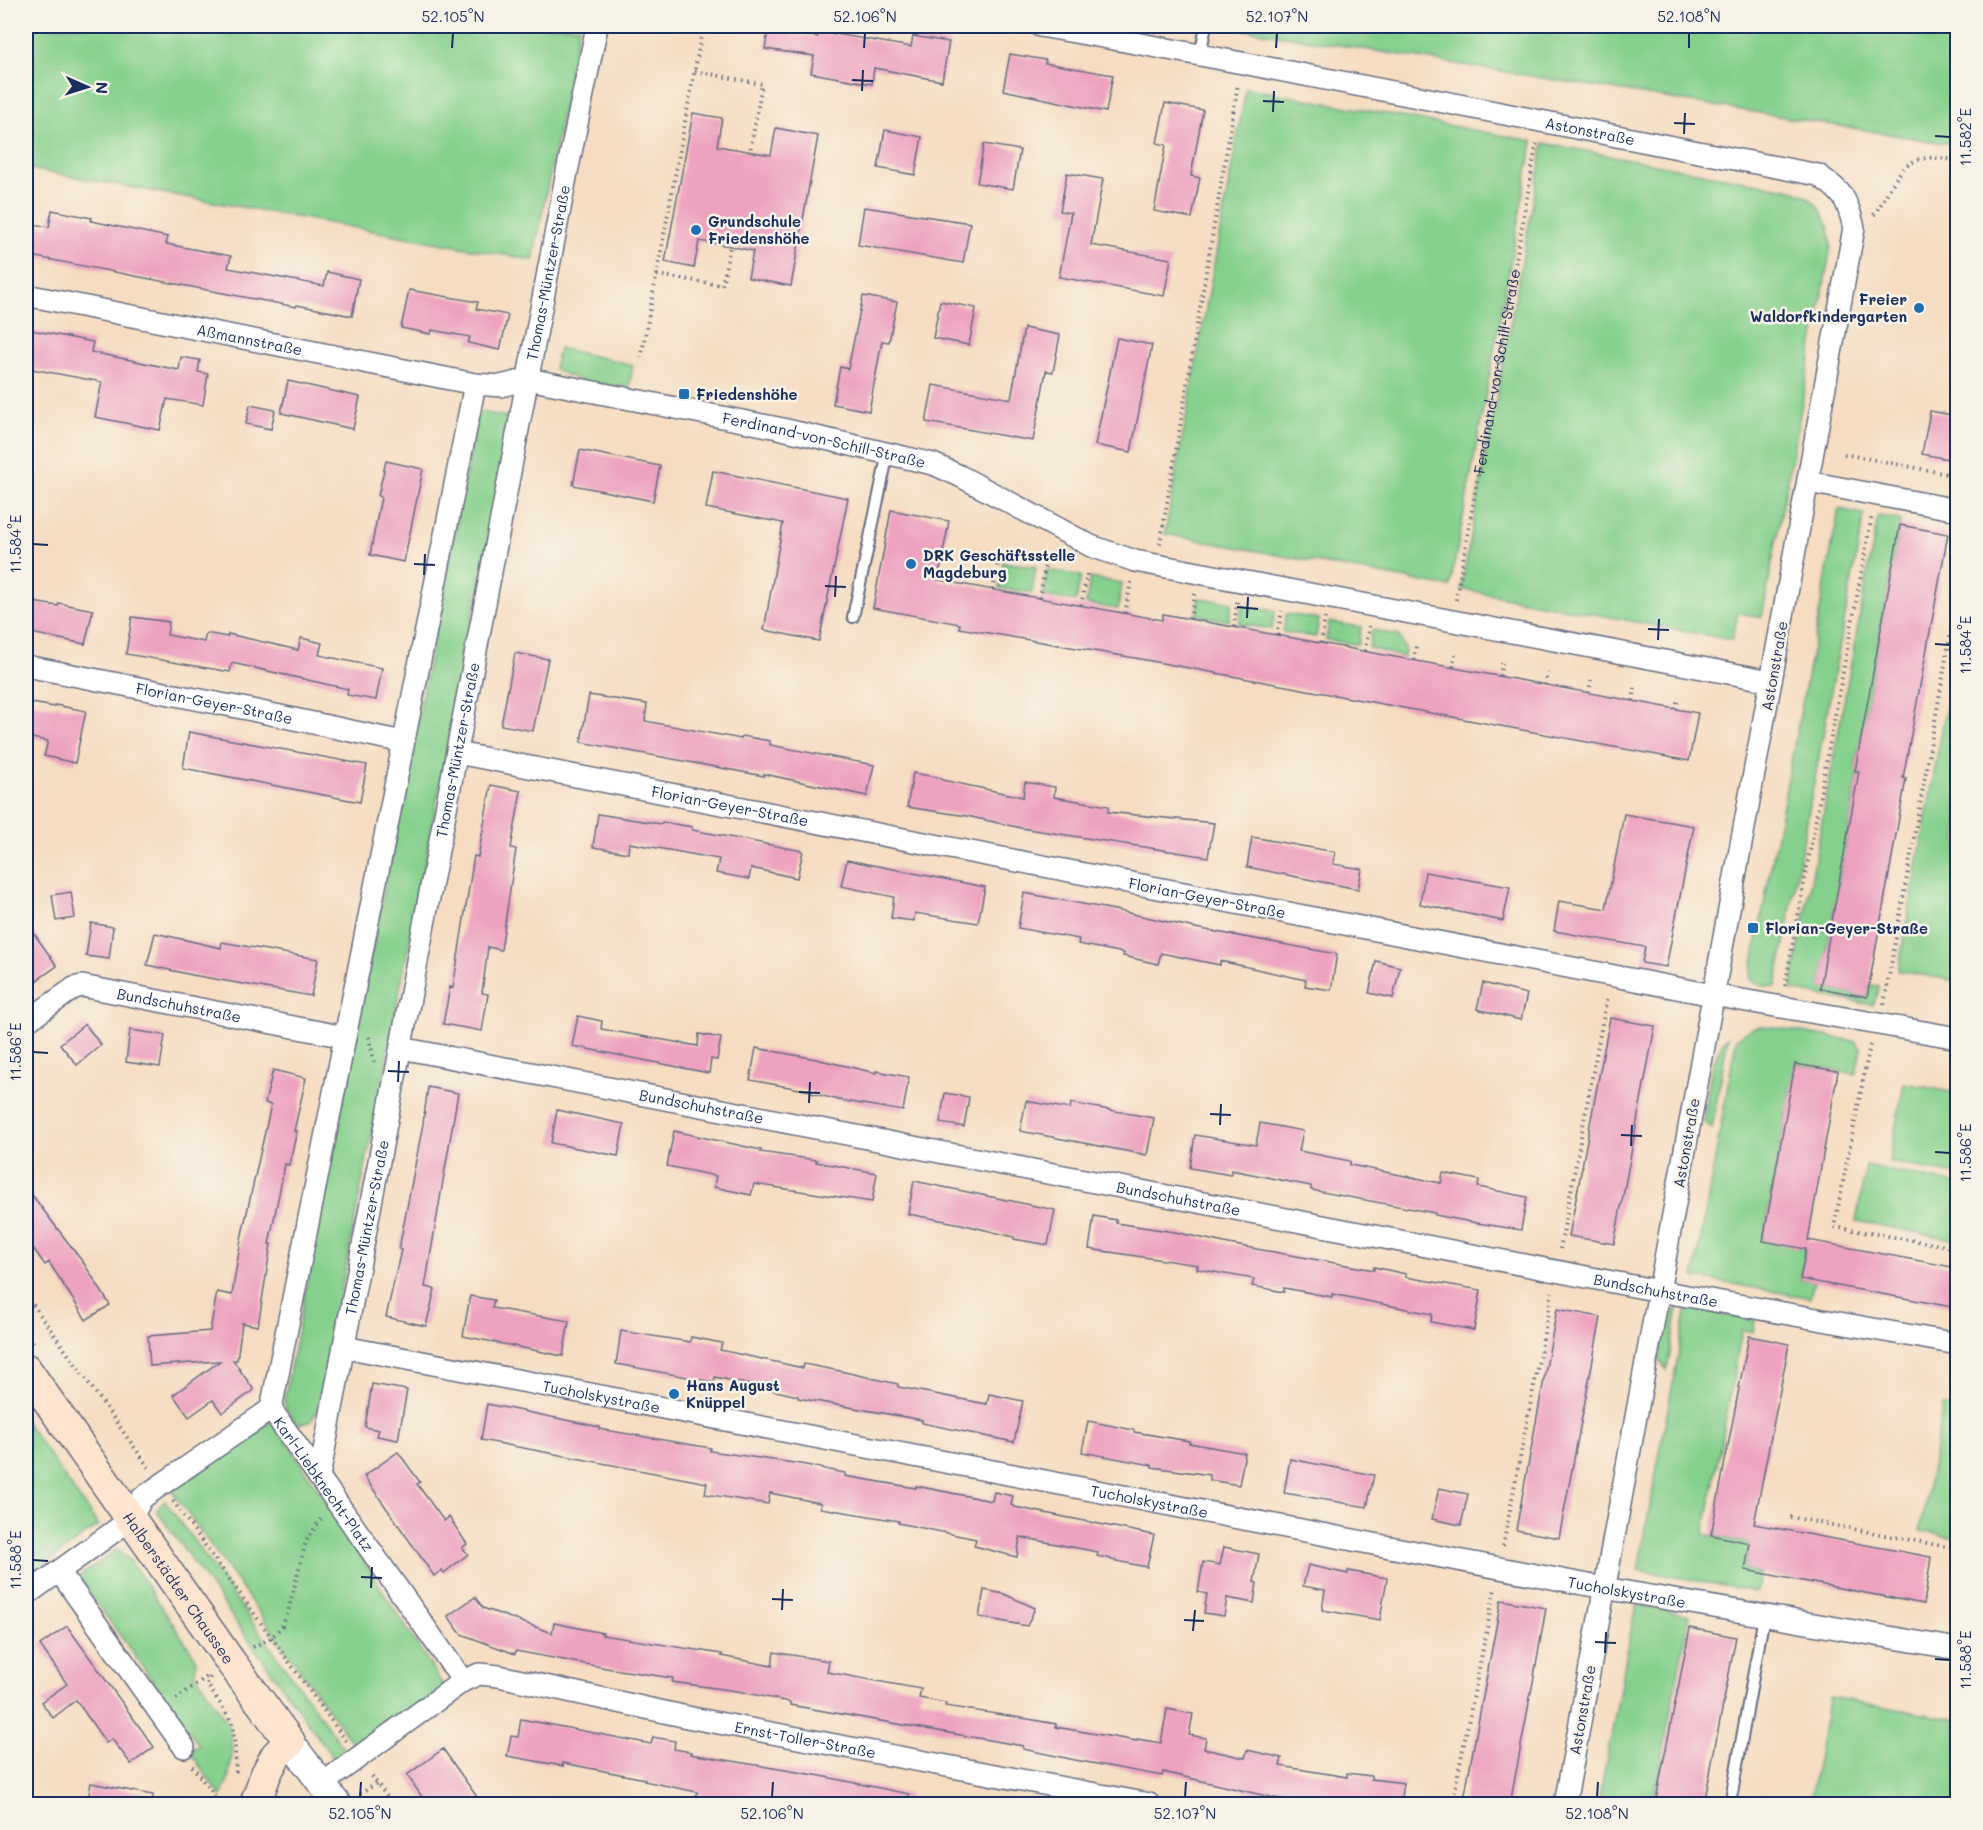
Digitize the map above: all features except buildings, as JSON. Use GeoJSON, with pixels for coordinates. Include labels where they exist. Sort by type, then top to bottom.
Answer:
{"type":"FeatureCollection","features":[{"type":"Feature","properties":{"kind":"main road","name":"Halberstädter Chaussee"},"geometry":{"type":"LineString","coordinates":[[26,1369],[230,1660],[291,1742]]}},
{"type":"Feature","properties":{"kind":"main road"},"geometry":{"type":"LineString","coordinates":[[255,1804],[276,1755],[291,1742]]}},
{"type":"Feature","properties":{"kind":"street","name":"Thomas-Müntzer-Straße"},"geometry":{"type":"LineString","coordinates":[[319,1477],[597,26]]}},
{"type":"Feature","properties":{"kind":"street","name":"Astonstraße"},"geometry":{"type":"LineString","coordinates":[[1040,26],[1242,62],[1540,123],[1818,175],[1838,189],[1848,205],[1854,228],[1564,1804]]}},
{"type":"Feature","properties":{"kind":"street","name":"Aßmannstraße"},"geometry":{"type":"LineString","coordinates":[[26,295],[475,384]]}},
{"type":"Feature","properties":{"kind":"street","name":"Ferdinand-von-Schill-Straße"},"geometry":{"type":"LineString","coordinates":[[475,384],[501,386],[528,379],[778,428],[888,453],[933,464],[960,476],[1091,546],[1113,555],[1771,681]]}},
{"type":"Feature","properties":{"kind":"street"},"geometry":{"type":"LineString","coordinates":[[271,1409],[475,384]]}},
{"type":"Feature","properties":{"kind":"street"},"geometry":{"type":"LineString","coordinates":[[1808,482],[1958,510]]}},
{"type":"Feature","properties":{"kind":"street","name":"Florian-Geyer-Straße"},"geometry":{"type":"LineString","coordinates":[[26,666],[404,742]]}},
{"type":"Feature","properties":{"kind":"street","name":"Florian-Geyer-Straße"},"geometry":{"type":"LineString","coordinates":[[457,753],[1713,995],[1958,1038]]}},
{"type":"Feature","properties":{"kind":"street","name":"Bundschuhstraße"},"geometry":{"type":"LineString","coordinates":[[26,1023],[74,988],[81,986],[345,1037]]}},
{"type":"Feature","properties":{"kind":"street","name":"Bundschuhstraße"},"geometry":{"type":"LineString","coordinates":[[401,1048],[1659,1291],[1958,1344]]}},
{"type":"Feature","properties":{"kind":"street","name":"Tucholskystraße"},"geometry":{"type":"LineString","coordinates":[[344,1347],[1604,1588],[1958,1649]]}},
{"type":"Feature","properties":{"kind":"street","name":"Karl-Liebknecht-Platz"},"geometry":{"type":"LineString","coordinates":[[131,1519],[142,1498],[271,1409],[463,1681]]}},
{"type":"Feature","properties":{"kind":"street"},"geometry":{"type":"LineString","coordinates":[[26,1595],[131,1519]]}},
{"type":"Feature","properties":{"kind":"street"},"geometry":{"type":"LineString","coordinates":[[59,1571],[184,1748]]}},
{"type":"Feature","properties":{"kind":"street","name":"Ernst-Toller-Straße"},"geometry":{"type":"LineString","coordinates":[[463,1681],[479,1674],[499,1676],[681,1716],[1149,1804]]}},
{"type":"Feature","properties":{"kind":"street"},"geometry":{"type":"LineString","coordinates":[[330,1794],[359,1758],[463,1681]]}},
{"type":"Feature","properties":{"kind":"street","name":"Halberstädter Chaussee"},"geometry":{"type":"LineString","coordinates":[[291,1742],[330,1794]]}},
{"type":"Feature","properties":{"kind":"lane"},"geometry":{"type":"LineString","coordinates":[[1200,54],[1206,26]]}},
{"type":"Feature","properties":{"kind":"lane"},"geometry":{"type":"LineString","coordinates":[[853,617],[888,453]]}},
{"type":"Feature","properties":{"kind":"lane"},"geometry":{"type":"LineString","coordinates":[[1732,1793],[1764,1616]]}},
{"type":"Feature","properties":{"kind":"path"},"geometry":{"type":"LineString","coordinates":[[641,358],[703,26]]}},
{"type":"Feature","properties":{"kind":"path"},"geometry":{"type":"LineString","coordinates":[[1156,565],[1242,62]]}},
{"type":"Feature","properties":{"kind":"path"},"geometry":{"type":"LineString","coordinates":[[695,71],[762,84],[750,152]]}},
{"type":"Feature","properties":{"kind":"path","name":"Ferdinand-von-Schill-Straße"},"geometry":{"type":"LineString","coordinates":[[1452,621],[1540,123]]}},
{"type":"Feature","properties":{"kind":"path"},"geometry":{"type":"LineString","coordinates":[[1854,228],[1869,222],[1896,175],[1910,162],[1941,157],[1958,161]]}},
{"type":"Feature","properties":{"kind":"path"},"geometry":{"type":"LineString","coordinates":[[657,275],[722,285],[730,246]]}},
{"type":"Feature","properties":{"kind":"path"},"geometry":{"type":"LineString","coordinates":[[1844,454],[1958,476]]}},
{"type":"Feature","properties":{"kind":"path"},"geometry":{"type":"LineString","coordinates":[[1781,1007],[1876,495]]}},
{"type":"Feature","properties":{"kind":"path"},"geometry":{"type":"LineString","coordinates":[[993,590],[999,558]]}},
{"type":"Feature","properties":{"kind":"path"},"geometry":{"type":"LineString","coordinates":[[1040,598],[1045,566]]}},
{"type":"Feature","properties":{"kind":"path"},"geometry":{"type":"LineString","coordinates":[[1081,605],[1087,574]]}},
{"type":"Feature","properties":{"kind":"path"},"geometry":{"type":"LineString","coordinates":[[1125,613],[1131,582]]}},
{"type":"Feature","properties":{"kind":"path"},"geometry":{"type":"LineString","coordinates":[[1190,619],[1195,593]]}},
{"type":"Feature","properties":{"kind":"path"},"geometry":{"type":"LineString","coordinates":[[1234,627],[1238,601]]}},
{"type":"Feature","properties":{"kind":"path"},"geometry":{"type":"LineString","coordinates":[[1277,635],[1282,610]]}},
{"type":"Feature","properties":{"kind":"path"},"geometry":{"type":"LineString","coordinates":[[1322,643],[1325,618]]}},
{"type":"Feature","properties":{"kind":"path"},"geometry":{"type":"LineString","coordinates":[[1365,651],[1369,625]]}},
{"type":"Feature","properties":{"kind":"path"},"geometry":{"type":"LineString","coordinates":[[1958,628],[1952,626],[1877,1024],[1834,1227],[1958,1248]]}},
{"type":"Feature","properties":{"kind":"path"},"geometry":{"type":"LineString","coordinates":[[1414,660],[1416,646]]}},
{"type":"Feature","properties":{"kind":"path"},"geometry":{"type":"LineString","coordinates":[[1453,668],[1455,654]]}},
{"type":"Feature","properties":{"kind":"path"},"geometry":{"type":"LineString","coordinates":[[1500,676],[1502,663]]}},
{"type":"Feature","properties":{"kind":"path"},"geometry":{"type":"LineString","coordinates":[[1545,685],[1547,672]]}},
{"type":"Feature","properties":{"kind":"path"},"geometry":{"type":"LineString","coordinates":[[1589,693],[1591,680]]}},
{"type":"Feature","properties":{"kind":"path"},"geometry":{"type":"LineString","coordinates":[[1633,701],[1635,688]]}},
{"type":"Feature","properties":{"kind":"path"},"geometry":{"type":"LineString","coordinates":[[1676,709],[1678,697]]}},
{"type":"Feature","properties":{"kind":"path"},"geometry":{"type":"LineString","coordinates":[[1563,1236],[1603,1017]]}},
{"type":"Feature","properties":{"kind":"path"},"geometry":{"type":"LineString","coordinates":[[26,1295],[392,1804]]}},
{"type":"Feature","properties":{"kind":"path"},"geometry":{"type":"LineString","coordinates":[[1506,1527],[1549,1305]]}},
{"type":"Feature","properties":{"kind":"path"},"geometry":{"type":"LineString","coordinates":[[271,1638],[282,1626],[288,1612],[306,1541],[320,1521],[332,1496]]}},
{"type":"Feature","properties":{"kind":"path"},"geometry":{"type":"LineString","coordinates":[[1790,1516],[1958,1549]]}},
{"type":"Feature","properties":{"kind":"path"},"geometry":{"type":"LineString","coordinates":[[1452,1804],[1493,1598]]}},
{"type":"Feature","properties":{"kind":"path"},"geometry":{"type":"LineString","coordinates":[[212,1673],[207,1684],[232,1722],[236,1759]]}},
{"type":"Feature","properties":{"kind":"path"},"geometry":{"type":"LineString","coordinates":[[184,1748],[182,1753],[221,1804]]}},
{"type":"Feature","properties":{"kind":"green space"},"geometry":{"type":"Polygon","coordinates":[[[26,26],[579,26],[533,260],[26,168],[26,26]]]}},
{"type":"Feature","properties":{"kind":"green space"},"geometry":{"type":"Polygon","coordinates":[[[1222,26],[1957,26],[1957,145],[1222,26]]]}},
{"type":"Feature","properties":{"kind":"green space"},"geometry":{"type":"Polygon","coordinates":[[[1246,88],[1533,141],[1450,587],[1165,534],[1246,88]]]}},
{"type":"Feature","properties":{"kind":"green space"},"geometry":{"type":"Polygon","coordinates":[[[1544,143],[1792,190],[1810,198],[1826,219],[1831,247],[1762,617],[1738,613],[1732,640],[1461,589],[1544,143]]]}},
{"type":"Feature","properties":{"kind":"green space"},"geometry":{"type":"Polygon","coordinates":[[[559,348],[633,365],[629,388],[590,382],[562,373],[554,368],[559,348]]]}},
{"type":"Feature","properties":{"kind":"green space"},"geometry":{"type":"Polygon","coordinates":[[[478,411],[512,418],[318,1407],[311,1422],[298,1424],[288,1414],[284,1400],[478,411]]]}},
{"type":"Feature","properties":{"kind":"green space"},"geometry":{"type":"Polygon","coordinates":[[[1839,509],[1864,514],[1776,987],[1762,986],[1750,978],[1839,509]]]}},
{"type":"Feature","properties":{"kind":"green space"},"geometry":{"type":"Polygon","coordinates":[[[1878,516],[1901,520],[1855,770],[1859,771],[1820,988],[1866,997],[1869,985],[1879,986],[1878,994],[1872,1005],[1791,990],[1878,516]]]}},
{"type":"Feature","properties":{"kind":"green space"},"geometry":{"type":"Polygon","coordinates":[[[1003,562],[1036,567],[1032,593],[999,588],[1003,562]]]}},
{"type":"Feature","properties":{"kind":"green space"},"geometry":{"type":"Polygon","coordinates":[[[1047,570],[1081,576],[1076,601],[1043,596],[1047,570]]]}},
{"type":"Feature","properties":{"kind":"green space"},"geometry":{"type":"Polygon","coordinates":[[[1090,578],[1122,583],[1118,609],[1086,604],[1090,578]]]}},
{"type":"Feature","properties":{"kind":"green space"},"geometry":{"type":"Polygon","coordinates":[[[1199,598],[1232,603],[1229,621],[1196,615],[1199,598]]]}},
{"type":"Feature","properties":{"kind":"green space"},"geometry":{"type":"Polygon","coordinates":[[[1242,606],[1275,611],[1272,629],[1239,624],[1242,606]]]}},
{"type":"Feature","properties":{"kind":"green space"},"geometry":{"type":"Polygon","coordinates":[[[1286,614],[1319,619],[1316,637],[1283,632],[1286,614]]]}},
{"type":"Feature","properties":{"kind":"green space"},"geometry":{"type":"Polygon","coordinates":[[[1329,622],[1361,627],[1358,645],[1326,640],[1329,622]]]}},
{"type":"Feature","properties":{"kind":"green space"},"geometry":{"type":"Polygon","coordinates":[[[1372,630],[1398,635],[1405,648],[1404,657],[1369,648],[1372,630]]]}},
{"type":"Feature","properties":{"kind":"green space"},"geometry":{"type":"Polygon","coordinates":[[[1950,686],[1958,688],[1957,981],[1898,971],[1950,686]]]}},
{"type":"Feature","properties":{"kind":"green space"},"geometry":{"type":"Polygon","coordinates":[[[1761,1026],[1854,1041],[1861,1047],[1856,1074],[1795,1064],[1763,1240],[1806,1249],[1800,1279],[1814,1281],[1810,1298],[1694,1277],[1736,1040],[1748,1030],[1761,1026]]]}},
{"type":"Feature","properties":{"kind":"green space"},"geometry":{"type":"Polygon","coordinates":[[[1728,1037],[1712,1128],[1704,1122],[1710,1076],[1717,1054],[1728,1037]]]}},
{"type":"Feature","properties":{"kind":"green space"},"geometry":{"type":"Polygon","coordinates":[[[1904,1083],[1957,1093],[1957,1175],[1889,1162],[1904,1083]]]}},
{"type":"Feature","properties":{"kind":"green space"},"geometry":{"type":"Polygon","coordinates":[[[1866,1166],[1957,1184],[1957,1240],[1856,1221],[1866,1166]]]}},
{"type":"Feature","properties":{"kind":"green space"},"geometry":{"type":"Polygon","coordinates":[[[1687,1307],[1755,1320],[1753,1332],[1742,1330],[1704,1534],[1750,1543],[1745,1571],[1760,1574],[1757,1592],[1638,1570],[1687,1307]]]}},
{"type":"Feature","properties":{"kind":"green space"},"geometry":{"type":"Polygon","coordinates":[[[1678,1308],[1667,1370],[1659,1361],[1663,1331],[1668,1317],[1678,1308]]]}},
{"type":"Feature","properties":{"kind":"green space"},"geometry":{"type":"Polygon","coordinates":[[[1943,1406],[1957,1409],[1957,1538],[1920,1531],[1943,1406]]]}},
{"type":"Feature","properties":{"kind":"green space"},"geometry":{"type":"Polygon","coordinates":[[[273,1420],[445,1688],[356,1748],[172,1491],[273,1420]]]}},
{"type":"Feature","properties":{"kind":"green space"},"geometry":{"type":"Polygon","coordinates":[[[26,1422],[98,1525],[26,1578],[26,1422]]]}},
{"type":"Feature","properties":{"kind":"green space"},"geometry":{"type":"Polygon","coordinates":[[[165,1501],[347,1753],[335,1761],[156,1510],[165,1501]]]}},
{"type":"Feature","properties":{"kind":"green space"},"geometry":{"type":"Polygon","coordinates":[[[117,1550],[129,1559],[196,1658],[195,1673],[230,1727],[232,1756],[228,1779],[221,1797],[190,1752],[199,1745],[78,1577],[117,1550]]]}},
{"type":"Feature","properties":{"kind":"green space"},"geometry":{"type":"Polygon","coordinates":[[[1636,1605],[1689,1615],[1653,1804],[1598,1804],[1636,1605]]]}},
{"type":"Feature","properties":{"kind":"green space"},"geometry":{"type":"Polygon","coordinates":[[[1829,1697],[1957,1720],[1957,1804],[1810,1804],[1829,1697]]]}},
{"type":"Feature","properties":{"kind":"place","name":"Grundschule Friedenshöhe"},"geometry":{"type":"Point","coordinates":[696,230]}},
{"type":"Feature","properties":{"kind":"place","name":"Freier Waldorfkindergarten"},"geometry":{"type":"Point","coordinates":[1919,308]}},
{"type":"Feature","properties":{"kind":"place","name":"Friedenshöhe"},"geometry":{"type":"Point","coordinates":[684,394]}},
{"type":"Feature","properties":{"kind":"place","name":"DRK Geschäftsstelle Magdeburg"},"geometry":{"type":"Point","coordinates":[911,564]}},
{"type":"Feature","properties":{"kind":"place","name":"Florian-Geyer-Straße"},"geometry":{"type":"Point","coordinates":[1753,928]}},
{"type":"Feature","properties":{"kind":"place","name":"Hans August Knüppel"},"geometry":{"type":"Point","coordinates":[674,1394]}}]}
